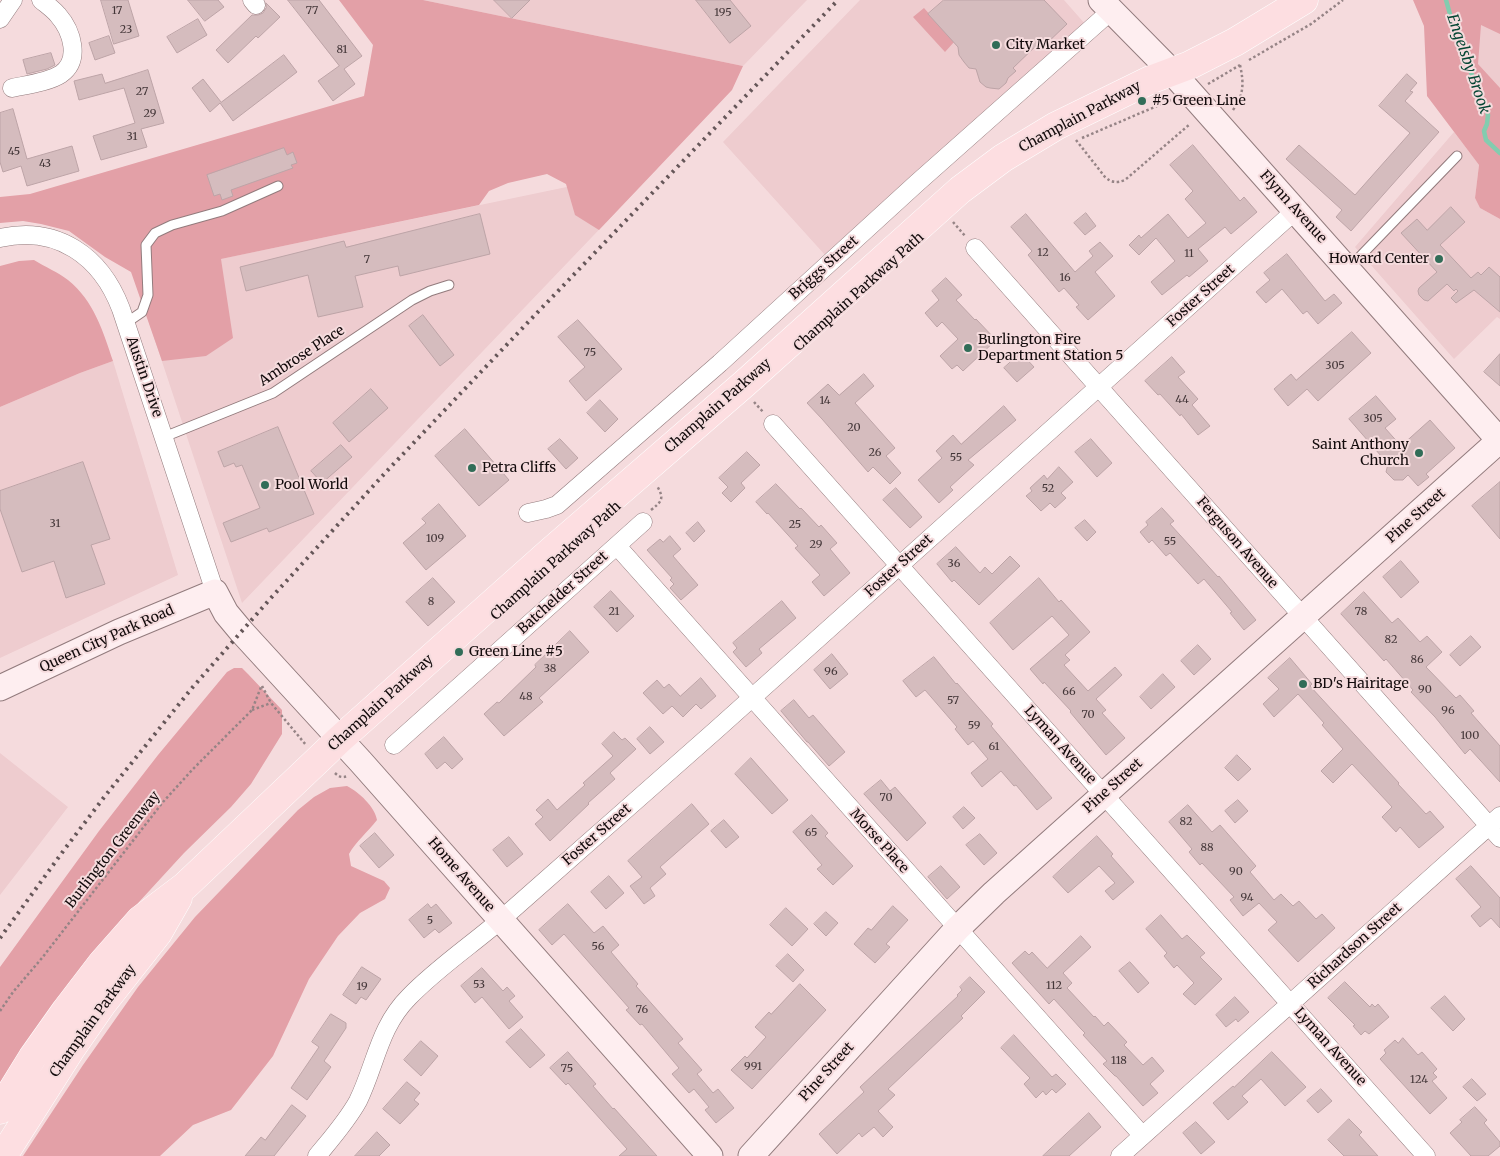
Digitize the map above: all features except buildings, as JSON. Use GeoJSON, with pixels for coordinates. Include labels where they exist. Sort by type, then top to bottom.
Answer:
{"type":"FeatureCollection","features":[{"type":"Feature","properties":{"kind":"main road","name":"Champlain Parkway"},"geometry":{"type":"LineString","coordinates":[[0,1110],[32,1058],[77,994],[140,920],[185,886],[340,739],[751,378],[960,190],[1003,158],[1056,126],[1150,80],[1181,82],[1190,66],[1235,42],[1304,0]]}},
{"type":"Feature","properties":{"kind":"main road","name":"Flynn Avenue"},"geometry":{"type":"LineString","coordinates":[[1107,5],[1181,82],[1500,440]]}},
{"type":"Feature","properties":{"kind":"main road","name":"Pine Street"},"geometry":{"type":"LineString","coordinates":[[751,1156],[957,929],[994,893],[1500,440]]}},
{"type":"Feature","properties":{"kind":"main road","name":"Home Avenue"},"geometry":{"type":"LineString","coordinates":[[215,592],[226,613],[241,631],[340,739],[710,1156]]}},
{"type":"Feature","properties":{"kind":"main road","name":"Queen City Park Road"},"geometry":{"type":"LineString","coordinates":[[0,688],[119,632],[215,592]]}},
{"type":"Feature","properties":{"kind":"main road","name":"Champlain Parkway"},"geometry":{"type":"LineString","coordinates":[[3,1156],[71,1049],[103,1003],[158,933],[185,886]]}},
{"type":"Feature","properties":{"kind":"street"},"geometry":{"type":"LineString","coordinates":[[0,19],[13,0]]}},
{"type":"Feature","properties":{"kind":"street"},"geometry":{"type":"LineString","coordinates":[[12,88],[60,75],[73,58],[74,50],[66,26],[59,16],[40,0]]}},
{"type":"Feature","properties":{"kind":"street","name":"Briggs Street"},"geometry":{"type":"LineString","coordinates":[[528,513],[558,505],[903,196],[1107,5]]}},
{"type":"Feature","properties":{"kind":"street","name":"Foster Street"},"geometry":{"type":"LineString","coordinates":[[317,1156],[336,1134],[356,1104],[381,1039],[396,1013],[409,997],[501,920],[752,698],[1296,210]]}},
{"type":"Feature","properties":{"kind":"street","name":"Austin Drive"},"geometry":{"type":"LineString","coordinates":[[0,238],[32,234],[49,238],[74,249],[96,267],[118,300],[215,592]]}},
{"type":"Feature","properties":{"kind":"street","name":"Ferguson Avenue"},"geometry":{"type":"LineString","coordinates":[[974,248],[1302,617],[1496,826]]}},
{"type":"Feature","properties":{"kind":"street","name":"Lyman Avenue"},"geometry":{"type":"LineString","coordinates":[[773,424],[1426,1156]]}},
{"type":"Feature","properties":{"kind":"street","name":"Batchelder Street"},"geometry":{"type":"LineString","coordinates":[[394,744],[643,522]]}},
{"type":"Feature","properties":{"kind":"street","name":"Morse Place"},"geometry":{"type":"LineString","coordinates":[[617,546],[1142,1136]]}},
{"type":"Feature","properties":{"kind":"street","name":"Richardson Street"},"geometry":{"type":"LineString","coordinates":[[1120,1156],[1291,1003],[1496,826]]}},
{"type":"Feature","properties":{"kind":"lane"},"geometry":{"type":"LineString","coordinates":[[1348,269],[1457,156]]}},
{"type":"Feature","properties":{"kind":"lane"},"geometry":{"type":"LineString","coordinates":[[126,324],[142,312],[148,295],[146,245],[154,233],[172,225],[222,210],[278,186]]}},
{"type":"Feature","properties":{"kind":"lane","name":"Ambrose Place"},"geometry":{"type":"LineString","coordinates":[[164,437],[273,393],[412,300],[430,291],[449,285]]}},
{"type":"Feature","properties":{"kind":"path"},"geometry":{"type":"LineString","coordinates":[[1072,142],[1181,82],[1207,84],[1311,24],[1343,0]]}},
{"type":"Feature","properties":{"kind":"path"},"geometry":{"type":"LineString","coordinates":[[1230,114],[1237,105],[1243,89],[1240,65]]}},
{"type":"Feature","properties":{"kind":"path"},"geometry":{"type":"LineString","coordinates":[[1076,140],[1105,177],[1109,181],[1117,182],[1125,180],[1190,124]]}},
{"type":"Feature","properties":{"kind":"path"},"geometry":{"type":"LineString","coordinates":[[643,522],[646,514],[660,503],[661,492],[656,485],[662,480]]}},
{"type":"Feature","properties":{"kind":"path","name":"Burlington Greenway"},"geometry":{"type":"LineString","coordinates":[[0,1011],[163,802],[252,710],[272,702]]}},
{"type":"Feature","properties":{"kind":"shaded area"},"geometry":{"type":"Polygon","coordinates":[[[339,0],[423,0],[743,66],[732,90],[599,230],[575,215],[566,184],[547,174],[508,183],[489,191],[479,205],[221,259],[233,338],[206,356],[162,361],[131,272],[105,257],[69,231],[23,221],[0,223],[0,197],[30,194],[364,96],[373,45],[339,0]]]}},
{"type":"Feature","properties":{"kind":"shaded area"},"geometry":{"type":"Polygon","coordinates":[[[423,0],[807,0],[743,66],[423,0]]]}},
{"type":"Feature","properties":{"kind":"shaded area"},"geometry":{"type":"Polygon","coordinates":[[[860,0],[1064,0],[1086,25],[825,255],[723,142],[860,0]]]}},
{"type":"Feature","properties":{"kind":"shaded area"},"geometry":{"type":"Polygon","coordinates":[[[1413,0],[1500,0],[1500,34],[1481,25],[1478,64],[1500,88],[1500,219],[1480,208],[1475,198],[1479,165],[1427,96],[1424,26],[1413,0]]]}},
{"type":"Feature","properties":{"kind":"shaded area"},"geometry":{"type":"Polygon","coordinates":[[[1481,7],[1500,24],[1500,96],[1445,46],[1481,7]]]}},
{"type":"Feature","properties":{"kind":"shaded area"},"geometry":{"type":"Polygon","coordinates":[[[924,8],[954,42],[945,52],[913,17],[924,8]]]}},
{"type":"Feature","properties":{"kind":"shaded area"},"geometry":{"type":"Polygon","coordinates":[[[1454,132],[1479,165],[1475,198],[1480,208],[1500,219],[1500,319],[1497,317],[1454,359],[1355,247],[1454,132]]]}},
{"type":"Feature","properties":{"kind":"shaded area"},"geometry":{"type":"Polygon","coordinates":[[[658,168],[242,603],[134,277],[658,168]]]}},
{"type":"Feature","properties":{"kind":"shaded area"},"geometry":{"type":"Polygon","coordinates":[[[34,260],[64,277],[85,297],[96,317],[113,361],[0,407],[0,266],[19,261],[34,260]]]}},
{"type":"Feature","properties":{"kind":"shaded area"},"geometry":{"type":"Polygon","coordinates":[[[113,361],[178,575],[0,658],[0,407],[113,361]]]}},
{"type":"Feature","properties":{"kind":"shaded area"},"geometry":{"type":"Polygon","coordinates":[[[234,668],[242,668],[282,710],[282,734],[251,784],[139,902],[93,957],[0,1084],[0,967],[99,831],[158,755],[227,672],[234,668]]]}},
{"type":"Feature","properties":{"kind":"shaded area"},"geometry":{"type":"Polygon","coordinates":[[[0,753],[68,807],[0,895],[0,753]]]}},
{"type":"Feature","properties":{"kind":"shaded area"},"geometry":{"type":"Polygon","coordinates":[[[347,786],[366,800],[376,815],[377,820],[349,854],[351,866],[384,881],[390,888],[385,899],[360,913],[338,936],[309,979],[273,1056],[231,1110],[193,1125],[160,1156],[23,1156],[83,1065],[138,987],[195,917],[298,810],[314,797],[330,788],[347,786]]]}},
{"type":"Feature","properties":{"kind":"waterway","name":"Engelsby Brook"},"geometry":{"type":"LineString","coordinates":[[1446,0],[1458,43],[1488,115],[1484,131],[1486,140],[1500,153]]}},
{"type":"Feature","properties":{"kind":"railway"},"geometry":{"type":"LineString","coordinates":[[0,938],[105,796],[192,688],[270,599],[386,472],[838,0]]}},
{"type":"Feature","properties":{"kind":"place","name":"City Market"},"geometry":{"type":"Point","coordinates":[996,45]}},
{"type":"Feature","properties":{"kind":"place","name":"#5 Green Line"},"geometry":{"type":"Point","coordinates":[1142,101]}},
{"type":"Feature","properties":{"kind":"place","name":"Howard Center"},"geometry":{"type":"Point","coordinates":[1439,259]}},
{"type":"Feature","properties":{"kind":"place","name":"Burlington Fire Department Station 5"},"geometry":{"type":"Point","coordinates":[968,348]}},
{"type":"Feature","properties":{"kind":"place","name":"Saint Anthony Church"},"geometry":{"type":"Point","coordinates":[1419,453]}},
{"type":"Feature","properties":{"kind":"place","name":"Petra Cliffs"},"geometry":{"type":"Point","coordinates":[472,468]}},
{"type":"Feature","properties":{"kind":"place","name":"Pool World"},"geometry":{"type":"Point","coordinates":[265,485]}},
{"type":"Feature","properties":{"kind":"place","name":"Green Line #5"},"geometry":{"type":"Point","coordinates":[459,652]}},
{"type":"Feature","properties":{"kind":"place","name":"BD's Hairitage"},"geometry":{"type":"Point","coordinates":[1303,684]}}]}
